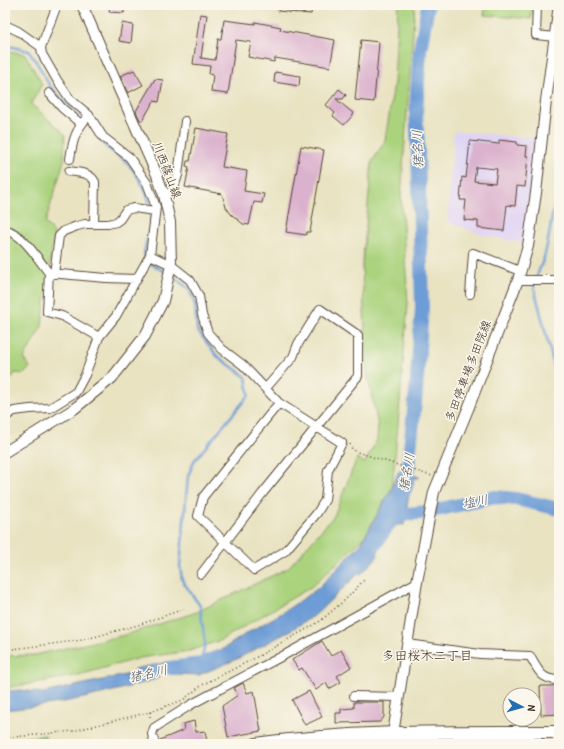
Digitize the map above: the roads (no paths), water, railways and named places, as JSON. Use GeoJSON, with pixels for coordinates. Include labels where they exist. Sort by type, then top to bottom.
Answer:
{"type":"FeatureCollection","features":[{"type":"Feature","properties":{"kind":"highway"},"geometry":{"type":"LineString","coordinates":[[371,744],[392,740],[559,732]]}},
{"type":"Feature","properties":{"kind":"highway"},"geometry":{"type":"LineString","coordinates":[[256,744],[291,739],[559,740]]}},
{"type":"Feature","properties":{"kind":"main road","name":"川西篠山線"},"geometry":{"type":"LineString","coordinates":[[5,452],[74,409],[112,378],[145,336],[163,302],[171,265],[170,222],[164,195],[157,175],[82,5]]}},
{"type":"Feature","properties":{"kind":"main road","name":"多田停車場多田院線"},"geometry":{"type":"LineString","coordinates":[[392,740],[417,582],[434,492],[468,409],[519,276],[528,246],[559,5]]}},
{"type":"Feature","properties":{"kind":"street"},"geometry":{"type":"LineString","coordinates":[[5,417],[14,411],[50,408],[76,392],[85,375],[99,337],[116,316],[150,254],[156,207],[147,183],[129,157],[103,137],[89,115],[70,99],[42,54],[41,47],[57,5]]}},
{"type":"Feature","properties":{"kind":"street"},"geometry":{"type":"LineString","coordinates":[[537,5],[536,35],[555,37]]}},
{"type":"Feature","properties":{"kind":"street"},"geometry":{"type":"LineString","coordinates":[[5,25],[18,31],[41,47]]}},
{"type":"Feature","properties":{"kind":"street"},"geometry":{"type":"LineString","coordinates":[[49,93],[62,108],[81,124]]}},
{"type":"Feature","properties":{"kind":"street"},"geometry":{"type":"LineString","coordinates":[[70,159],[73,139],[81,124],[89,115]]}},
{"type":"Feature","properties":{"kind":"street"},"geometry":{"type":"LineString","coordinates":[[164,195],[173,191],[178,175],[185,121]]}},
{"type":"Feature","properties":{"kind":"street"},"geometry":{"type":"LineString","coordinates":[[69,171],[89,174],[95,182],[94,224]]}},
{"type":"Feature","properties":{"kind":"street"},"geometry":{"type":"LineString","coordinates":[[99,337],[62,316],[47,312],[59,236],[64,231],[77,226],[116,222],[126,210],[134,208],[155,211]]}},
{"type":"Feature","properties":{"kind":"street"},"geometry":{"type":"LineString","coordinates":[[5,229],[11,231],[26,243],[52,273],[136,279]]}},
{"type":"Feature","properties":{"kind":"street"},"geometry":{"type":"LineString","coordinates":[[470,294],[473,253],[519,276],[559,280]]}},
{"type":"Feature","properties":{"kind":"street"},"geometry":{"type":"LineString","coordinates":[[150,254],[171,265],[190,280],[199,296],[202,316],[208,333],[222,349],[243,364],[279,403],[342,443],[328,470],[325,500],[317,513],[285,550],[254,570],[198,516],[202,497],[279,403]]}},
{"type":"Feature","properties":{"kind":"street"},"geometry":{"type":"LineString","coordinates":[[201,574],[262,494],[358,376],[358,335],[320,309],[298,344],[293,357],[266,388]]}},
{"type":"Feature","properties":{"kind":"street"},"geometry":{"type":"LineString","coordinates":[[156,744],[152,734],[154,728],[179,712],[417,582]]}},
{"type":"Feature","properties":{"kind":"street"},"geometry":{"type":"LineString","coordinates":[[407,644],[480,654],[530,656],[542,676],[548,679],[559,680]]}},
{"type":"Feature","properties":{"kind":"street"},"geometry":{"type":"LineString","coordinates":[[354,696],[399,697]]}},
{"type":"Feature","properties":{"kind":"water"},"geometry":{"type":"Polygon","coordinates":[[[399,470],[419,477],[414,478],[412,489],[410,489],[404,525],[394,526],[389,528],[382,535],[379,534],[377,539],[379,542],[376,547],[379,551],[377,552],[378,556],[361,574],[358,574],[314,616],[237,659],[199,675],[173,674],[172,669],[158,673],[159,678],[102,694],[64,702],[5,710],[5,691],[21,690],[43,693],[125,675],[133,673],[134,669],[173,661],[195,668],[219,654],[223,649],[247,633],[282,613],[317,589],[361,544],[393,486],[399,470]]]}},
{"type":"Feature","properties":{"kind":"waterway","name":"猪名川"},"geometry":{"type":"LineString","coordinates":[[404,491],[406,487],[416,392],[422,308],[416,113],[420,50],[428,5]]}},
{"type":"Feature","properties":{"kind":"waterway"},"geometry":{"type":"LineString","coordinates":[[5,45],[29,51],[51,88],[93,128]]}},
{"type":"Feature","properties":{"kind":"waterway"},"geometry":{"type":"LineString","coordinates":[[99,137],[109,149],[124,160],[133,170],[141,182],[147,196],[151,210],[151,217],[144,254],[146,257]]}},
{"type":"Feature","properties":{"kind":"waterway"},"geometry":{"type":"LineString","coordinates":[[559,189],[554,205],[545,254],[534,287],[559,386]]}},
{"type":"Feature","properties":{"kind":"waterway"},"geometry":{"type":"LineString","coordinates":[[149,261],[151,264],[167,273]]}},
{"type":"Feature","properties":{"kind":"waterway"},"geometry":{"type":"LineString","coordinates":[[171,275],[189,289],[195,304],[197,330],[217,356],[246,377],[249,395],[194,461],[188,476],[180,566],[182,580],[200,606],[205,643],[201,664]]}},
{"type":"Feature","properties":{"kind":"waterway","name":"塩川"},"geometry":{"type":"LineString","coordinates":[[391,520],[407,514],[427,512],[495,497],[516,499],[559,509]]}},
{"type":"Feature","properties":{"kind":"waterway","name":"猪名川"},"geometry":{"type":"LineString","coordinates":[[364,554],[375,545],[392,519]]}},
{"type":"Feature","properties":{"kind":"waterway","name":"猪名川"},"geometry":{"type":"LineString","coordinates":[[171,668],[201,664],[218,657]]}},
{"type":"Feature","properties":{"kind":"district","name":"多田桜木二丁目"},"geometry":{"type":"Point","coordinates":[427,655]}}]}
